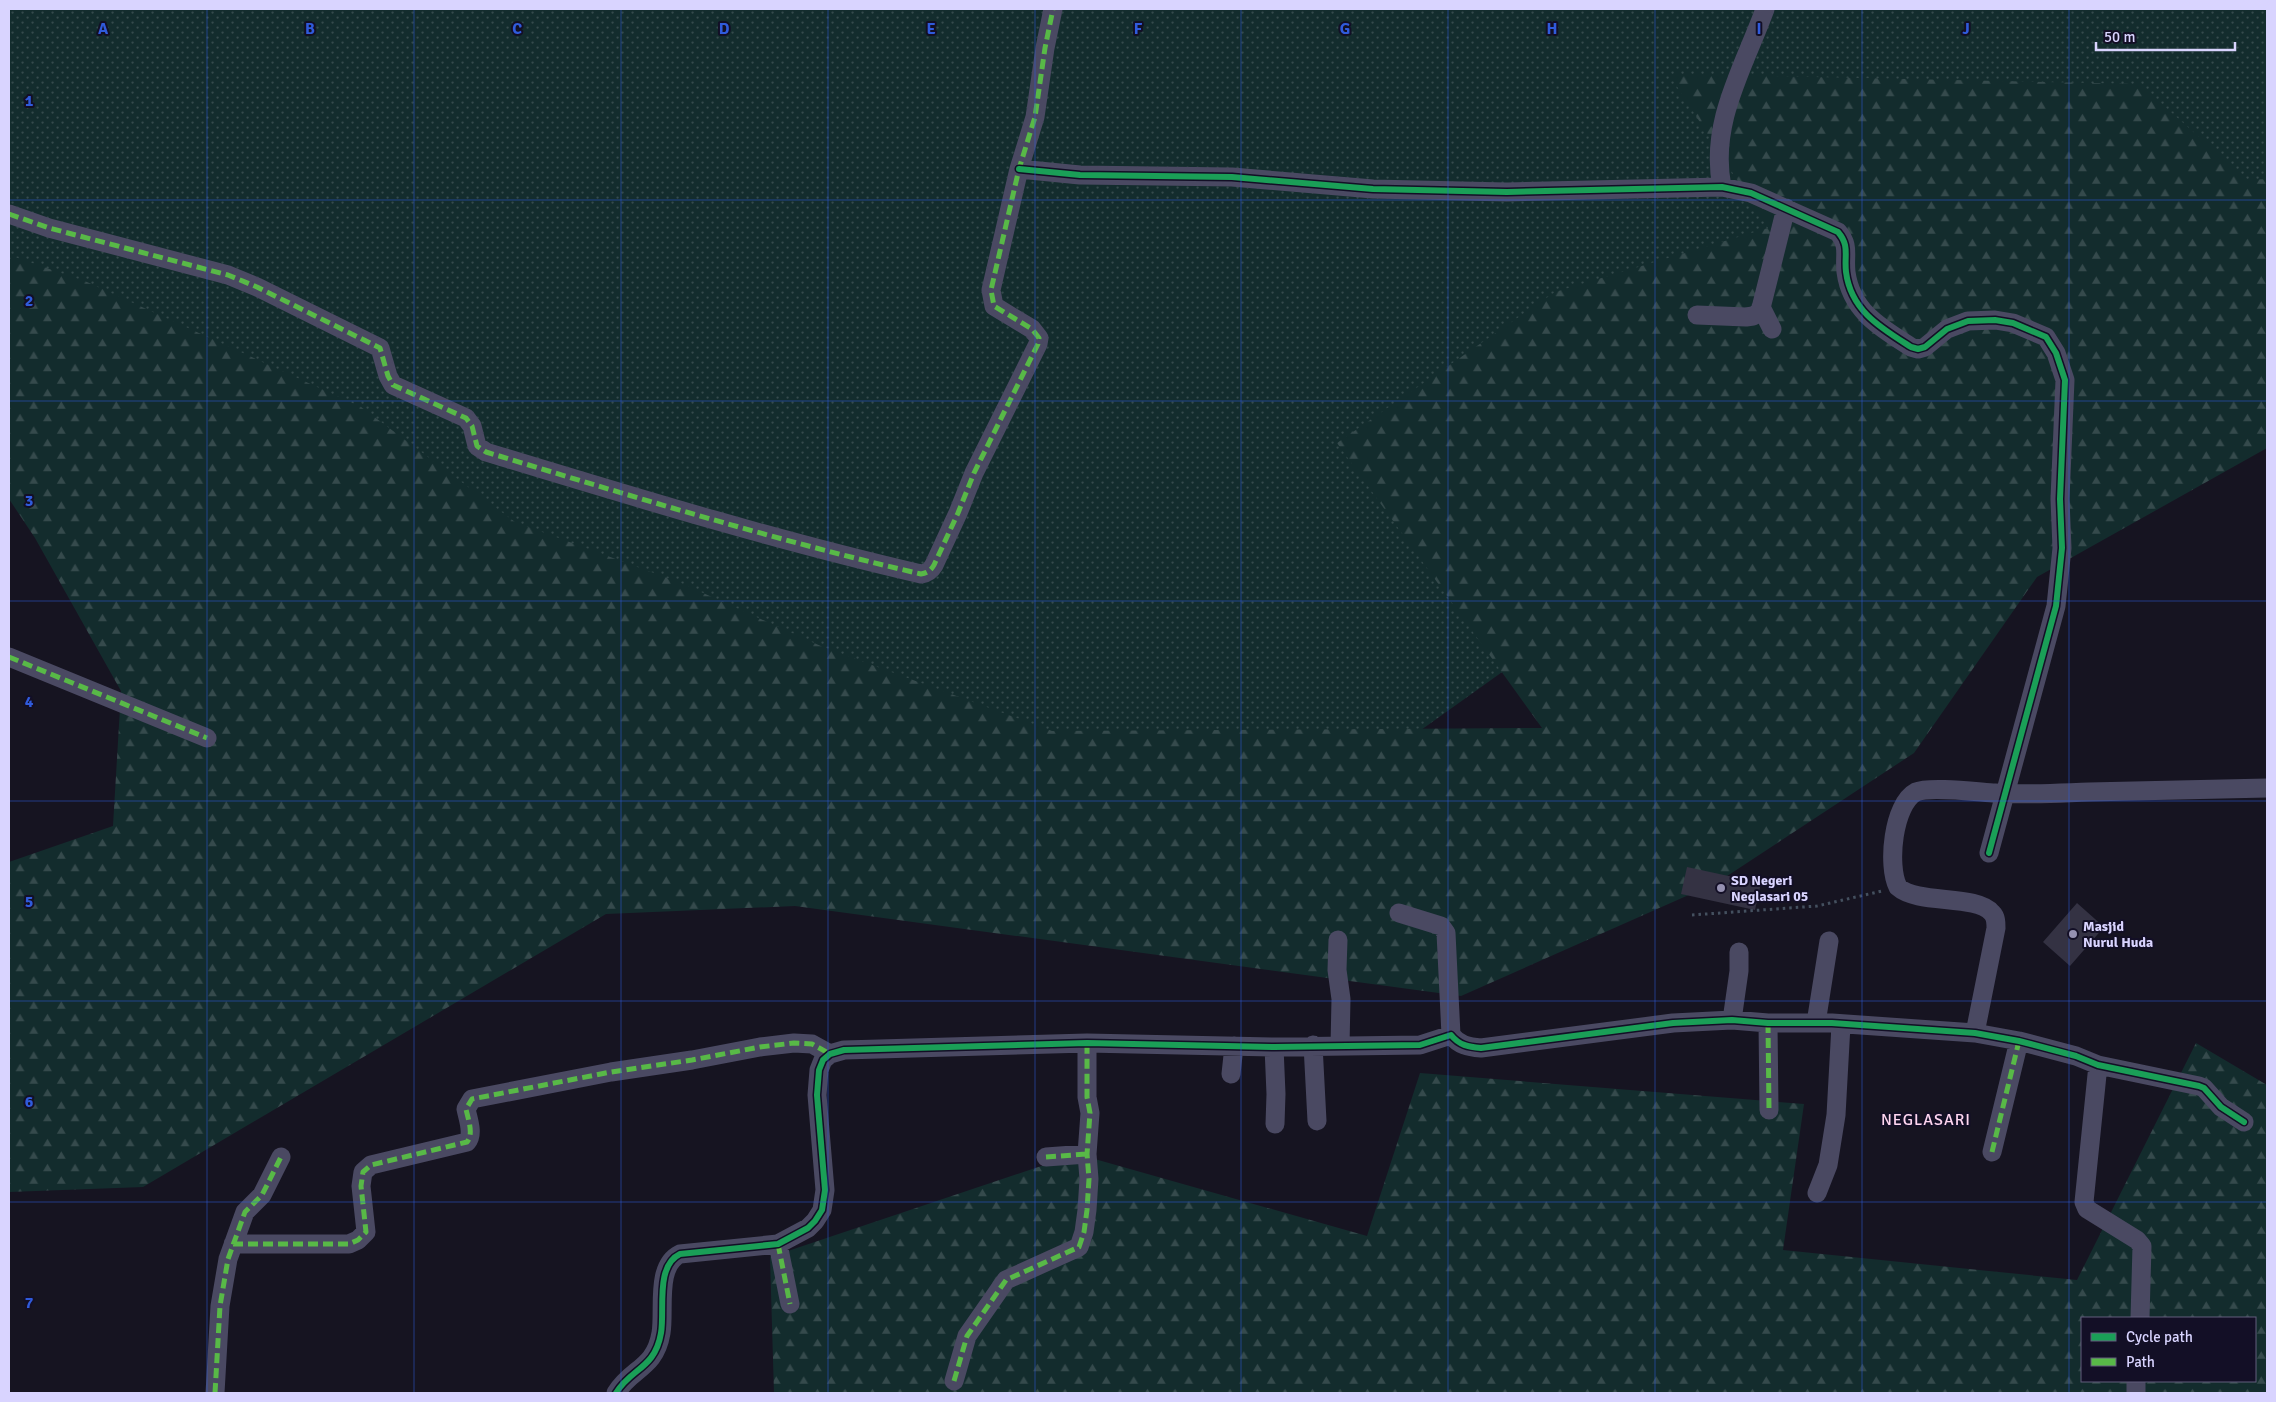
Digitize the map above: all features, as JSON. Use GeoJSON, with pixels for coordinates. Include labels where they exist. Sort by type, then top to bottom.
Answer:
{"type":"FeatureCollection","features":[{"type":"Feature","properties":{"kind":"street"},"geometry":{"type":"LineString","coordinates":[[9,214],[49,228],[228,275],[258,287],[380,348],[388,376],[393,385],[466,418],[472,426],[477,446],[486,452],[741,529],[825,552],[921,574],[931,570],[958,513],[974,473],[1038,344],[1036,333],[1000,311],[994,306],[992,299],[993,279],[1019,169],[1035,117],[1053,9]]}},
{"type":"Feature","properties":{"kind":"street"},"geometry":{"type":"LineString","coordinates":[[1722,187],[1718,167],[1718,145],[1722,120],[1765,9]]}},
{"type":"Feature","properties":{"kind":"street"},"geometry":{"type":"LineString","coordinates":[[1019,169],[1080,175],[1232,177],[1382,189],[1508,192],[1722,187],[1751,193],[1838,232],[1844,240],[1846,271],[1850,291],[1859,308],[1912,348],[1925,347],[1947,330],[1968,321],[1995,320],[2013,323],[2036,331],[2046,337],[2056,353],[2065,380],[2060,499],[2062,548],[2056,606],[1989,853]]}},
{"type":"Feature","properties":{"kind":"street"},"geometry":{"type":"LineString","coordinates":[[1697,315],[1753,316],[1760,312],[1786,208]]}},
{"type":"Feature","properties":{"kind":"street"},"geometry":{"type":"LineString","coordinates":[[1761,307],[1772,329]]}},
{"type":"Feature","properties":{"kind":"street"},"geometry":{"type":"LineString","coordinates":[[9,657],[207,738]]}},
{"type":"Feature","properties":{"kind":"street"},"geometry":{"type":"LineString","coordinates":[[1975,1033],[1996,928],[1996,919],[1992,913],[1980,906],[1909,893],[1898,887],[1894,873],[1894,841],[1896,826],[1906,799],[1917,792],[1928,790],[2005,794],[2267,788]]}},
{"type":"Feature","properties":{"kind":"street"},"geometry":{"type":"LineString","coordinates":[[1399,913],[1441,926],[1446,933],[1451,1035],[1456,1041],[1466,1046],[1481,1048],[1673,1023],[1732,1020],[1768,1023],[1816,1022],[1975,1033],[2019,1041],[2076,1056],[2098,1065],[2199,1086],[2204,1088],[2221,1107],[2244,1122]]}},
{"type":"Feature","properties":{"kind":"street"},"geometry":{"type":"LineString","coordinates":[[1338,940],[1337,970],[1341,999],[1340,1046]]}},
{"type":"Feature","properties":{"kind":"street"},"geometry":{"type":"LineString","coordinates":[[1816,1022],[1829,941]]}},
{"type":"Feature","properties":{"kind":"street"},"geometry":{"type":"LineString","coordinates":[[1732,1020],[1739,971],[1739,952]]}},
{"type":"Feature","properties":{"kind":"street"},"geometry":{"type":"LineString","coordinates":[[1768,1023],[1770,1110]]}},
{"type":"Feature","properties":{"kind":"street"},"geometry":{"type":"LineString","coordinates":[[1817,1193],[1828,1165],[1836,1115],[1841,1025]]}},
{"type":"Feature","properties":{"kind":"street"},"geometry":{"type":"LineString","coordinates":[[616,1393],[652,1358],[657,1348],[661,1332],[665,1274],[674,1257],[680,1254],[778,1244],[808,1228],[822,1210],[825,1190],[817,1088],[819,1070],[823,1060],[830,1054],[864,1049],[1088,1044],[1234,1046],[1420,1045],[1451,1035]]}},
{"type":"Feature","properties":{"kind":"street"},"geometry":{"type":"LineString","coordinates":[[1992,1152],[2019,1041]]}},
{"type":"Feature","properties":{"kind":"street"},"geometry":{"type":"LineString","coordinates":[[233,1244],[349,1244],[358,1240],[366,1232],[361,1186],[363,1172],[371,1165],[467,1142],[470,1138],[466,1105],[472,1099],[484,1095],[760,1047],[794,1043],[812,1044],[830,1054]]}},
{"type":"Feature","properties":{"kind":"street"},"geometry":{"type":"LineString","coordinates":[[954,1382],[967,1336],[1006,1280],[1079,1247],[1084,1232],[1087,1210],[1087,1154],[1090,1113],[1087,1097],[1088,1044]]}},
{"type":"Feature","properties":{"kind":"street"},"geometry":{"type":"LineString","coordinates":[[1314,1045],[1317,1120]]}},
{"type":"Feature","properties":{"kind":"street"},"geometry":{"type":"LineString","coordinates":[[1231,1074],[1234,1046]]}},
{"type":"Feature","properties":{"kind":"street"},"geometry":{"type":"LineString","coordinates":[[1274,1046],[1276,1094],[1274,1124]]}},
{"type":"Feature","properties":{"kind":"street"},"geometry":{"type":"LineString","coordinates":[[2098,1065],[2084,1202],[2087,1208],[2138,1240],[2142,1246],[2140,1317]]}},
{"type":"Feature","properties":{"kind":"street"},"geometry":{"type":"LineString","coordinates":[[1046,1157],[1087,1154]]}},
{"type":"Feature","properties":{"kind":"street"},"geometry":{"type":"LineString","coordinates":[[215,1393],[220,1306],[228,1259],[245,1212],[262,1194],[281,1157]]}},
{"type":"Feature","properties":{"kind":"street"},"geometry":{"type":"LineString","coordinates":[[778,1244],[790,1304]]}},
{"type":"Feature","properties":{"kind":"path"},"geometry":{"type":"LineString","coordinates":[[1692,914],[1817,906],[1898,887]]}},
{"type":"Feature","properties":{"kind":"green space"},"geometry":{"type":"Polygon","coordinates":[[[9,9],[2267,9],[2267,263],[1628,582],[1193,893],[9,433],[9,9]]]}},
{"type":"Feature","properties":{"kind":"green space"},"geometry":{"type":"Polygon","coordinates":[[[1669,74],[2139,84],[2248,180],[2267,179],[2267,448],[2037,577],[1914,753],[1718,882],[1461,996],[795,906],[606,914],[143,1187],[9,1192],[9,862],[113,826],[121,691],[35,538],[9,499],[9,255],[87,282],[361,407],[515,522],[681,583],[823,647],[1052,731],[1542,728],[1337,443],[1555,292],[1768,228],[1669,74]]]}},
{"type":"Feature","properties":{"kind":"green space"},"geometry":{"type":"Polygon","coordinates":[[[2196,1043],[2267,1085],[2267,1393],[774,1393],[770,1257],[1077,1154],[1367,1236],[1420,1073],[1804,1104],[1783,1250],[2077,1280],[2196,1043]]]}},
{"type":"Feature","properties":{"kind":"building","name":"SD Negeri Neglasari 05"},"geometry":{"type":"Polygon","coordinates":[[[1687,867],[1761,883],[1755,910],[1681,894],[1687,867]]]}},
{"type":"Feature","properties":{"kind":"building","name":"Masjid Nurul Huda"},"geometry":{"type":"Polygon","coordinates":[[[2077,903],[2104,927],[2070,966],[2043,942],[2077,903]]]}},
{"type":"Feature","properties":{"kind":"marked path"},"geometry":{"type":"LineString","coordinates":[[9,214],[49,228],[228,275],[257,287],[380,348],[388,376],[393,385],[466,418],[472,426],[477,446],[486,452],[757,532],[923,574],[934,565],[974,473],[1038,344],[1039,338],[1032,329],[994,306],[991,290],[1019,169],[1035,117],[1053,9]]}},
{"type":"Feature","properties":{"kind":"marked path"},"geometry":{"type":"LineString","coordinates":[[9,657],[207,738]]}},
{"type":"Feature","properties":{"kind":"marked path"},"geometry":{"type":"LineString","coordinates":[[1768,1023],[1769,1110]]}},
{"type":"Feature","properties":{"kind":"marked path"},"geometry":{"type":"LineString","coordinates":[[1992,1152],[2019,1041]]}},
{"type":"Feature","properties":{"kind":"marked path"},"geometry":{"type":"LineString","coordinates":[[233,1244],[349,1244],[358,1240],[366,1232],[361,1186],[363,1172],[371,1165],[467,1142],[470,1131],[466,1109],[472,1099],[611,1072],[692,1060],[760,1047],[794,1043],[812,1044],[830,1054]]}},
{"type":"Feature","properties":{"kind":"marked path"},"geometry":{"type":"LineString","coordinates":[[954,1381],[967,1336],[1006,1280],[1079,1247],[1084,1232],[1089,1179],[1087,1154],[1090,1113],[1087,1097],[1087,1043]]}},
{"type":"Feature","properties":{"kind":"marked path"},"geometry":{"type":"LineString","coordinates":[[1046,1157],[1087,1154]]}},
{"type":"Feature","properties":{"kind":"marked path"},"geometry":{"type":"LineString","coordinates":[[215,1393],[220,1306],[228,1259],[245,1212],[262,1195],[281,1157]]}},
{"type":"Feature","properties":{"kind":"marked path"},"geometry":{"type":"LineString","coordinates":[[778,1244],[790,1304]]}},
{"type":"Feature","properties":{"kind":"cycle path"},"geometry":{"type":"LineString","coordinates":[[1019,169],[1080,175],[1232,177],[1373,189],[1507,192],[1722,187],[1751,193],[1838,232],[1845,246],[1846,272],[1854,298],[1869,317],[1911,347],[1918,349],[1925,347],[1947,329],[1968,321],[1995,320],[2013,323],[2046,337],[2056,353],[2065,380],[2060,499],[2062,548],[2056,606],[1989,853]]}},
{"type":"Feature","properties":{"kind":"cycle path"},"geometry":{"type":"LineString","coordinates":[[616,1393],[648,1361],[658,1345],[662,1323],[664,1278],[672,1260],[680,1254],[778,1244],[808,1228],[815,1221],[822,1210],[825,1190],[817,1095],[819,1070],[823,1060],[830,1054],[844,1050],[1087,1043],[1274,1047],[1420,1045],[1451,1035],[1464,1045],[1481,1048],[1673,1023],[1732,1020],[1768,1023],[1832,1023],[1975,1033],[2019,1041],[2076,1056],[2098,1065],[2199,1086],[2204,1088],[2221,1107],[2244,1122]]}},
{"type":"Feature","properties":{"kind":"place","name":"SD Negeri Neglasari 05"},"geometry":{"type":"Point","coordinates":[1721,888]}},
{"type":"Feature","properties":{"kind":"place","name":"Masjid Nurul Huda"},"geometry":{"type":"Point","coordinates":[2073,934]}},
{"type":"Feature","properties":{"kind":"district","name":"NEGLASARI"},"geometry":{"type":"Point","coordinates":[1926,1120]}}]}
